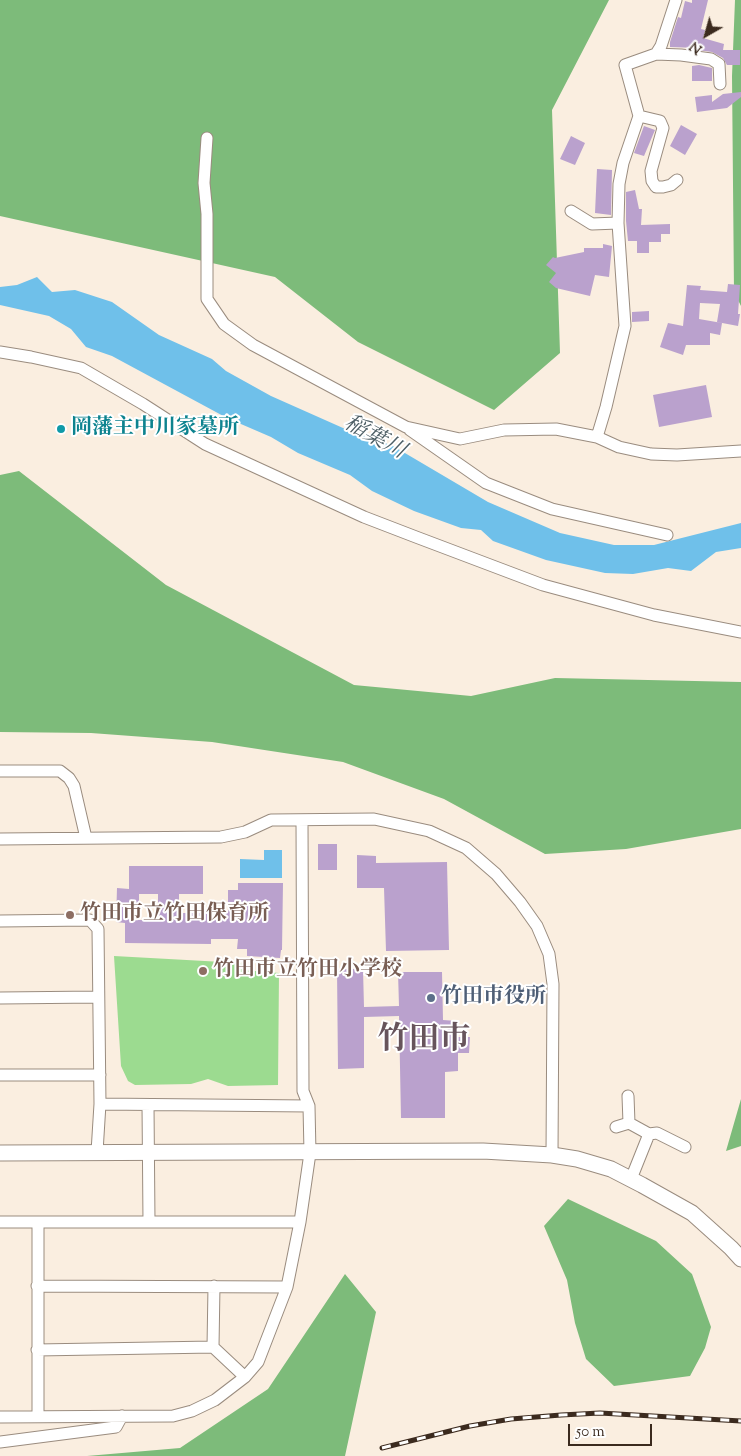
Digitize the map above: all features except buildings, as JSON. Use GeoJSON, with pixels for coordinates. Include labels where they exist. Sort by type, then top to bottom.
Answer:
{"type":"FeatureCollection","features":[{"type":"Feature","properties":{"kind":"street"},"geometry":{"type":"LineString","coordinates":[[656,54],[661,46],[676,0]]}},
{"type":"Feature","properties":{"kind":"street"},"geometry":{"type":"LineString","coordinates":[[597,437],[625,326],[618,223],[619,184],[622,164],[639,116],[625,65],[656,54],[711,59],[718,64],[720,84]]}},
{"type":"Feature","properties":{"kind":"street"},"geometry":{"type":"LineString","coordinates":[[639,116],[660,121],[663,128],[651,171],[652,181],[656,186],[663,187],[671,185],[677,180]]}},
{"type":"Feature","properties":{"kind":"street"},"geometry":{"type":"LineString","coordinates":[[207,138],[204,183],[208,214],[207,298],[224,324],[253,345],[406,427],[486,483],[552,509],[667,535]]}},
{"type":"Feature","properties":{"kind":"street"},"geometry":{"type":"LineString","coordinates":[[571,211],[592,224],[618,223]]}},
{"type":"Feature","properties":{"kind":"street"},"geometry":{"type":"LineString","coordinates":[[0,352],[31,356],[81,368],[143,404],[205,444],[364,517],[416,537],[560,590],[654,615],[741,632]]}},
{"type":"Feature","properties":{"kind":"street"},"geometry":{"type":"LineString","coordinates":[[406,427],[460,439],[504,430],[556,429],[597,437],[619,447],[651,454],[677,455],[741,451]]}},
{"type":"Feature","properties":{"kind":"street"},"geometry":{"type":"LineString","coordinates":[[0,771],[60,772],[64,775],[74,786],[86,838]]}},
{"type":"Feature","properties":{"kind":"street"},"geometry":{"type":"LineString","coordinates":[[0,839],[221,837],[245,832],[271,820],[374,819],[429,831],[466,848],[496,874],[520,902],[537,926],[549,954],[553,984],[552,1155]]}},
{"type":"Feature","properties":{"kind":"street"},"geometry":{"type":"LineString","coordinates":[[0,1417],[173,1416],[192,1411],[215,1400],[245,1377],[258,1362],[287,1286],[300,1222],[310,1153],[309,1106],[303,1091],[302,820]]}},
{"type":"Feature","properties":{"kind":"street"},"geometry":{"type":"LineString","coordinates":[[0,921],[90,920],[98,929],[100,1104],[97,1152]]}},
{"type":"Feature","properties":{"kind":"street"},"geometry":{"type":"LineString","coordinates":[[0,998],[98,997]]}},
{"type":"Feature","properties":{"kind":"street"},"geometry":{"type":"LineString","coordinates":[[0,1075],[100,1075]]}},
{"type":"Feature","properties":{"kind":"street"},"geometry":{"type":"LineString","coordinates":[[628,1096],[629,1123]]}},
{"type":"Feature","properties":{"kind":"street"},"geometry":{"type":"LineString","coordinates":[[100,1104],[309,1106]]}},
{"type":"Feature","properties":{"kind":"street"},"geometry":{"type":"LineString","coordinates":[[148,1104],[148,1222]]}},
{"type":"Feature","properties":{"kind":"street"},"geometry":{"type":"LineString","coordinates":[[616,1127],[629,1123],[649,1134],[657,1133],[685,1147]]}},
{"type":"Feature","properties":{"kind":"street"},"geometry":{"type":"LineString","coordinates":[[631,1179],[649,1134]]}},
{"type":"Feature","properties":{"kind":"street"},"geometry":{"type":"LineString","coordinates":[[0,1152],[310,1153],[483,1151],[552,1155],[577,1159],[611,1169],[631,1179],[692,1213],[741,1259]]}},
{"type":"Feature","properties":{"kind":"street"},"geometry":{"type":"LineString","coordinates":[[0,1222],[300,1222]]}},
{"type":"Feature","properties":{"kind":"street"},"geometry":{"type":"LineString","coordinates":[[38,1222],[38,1417]]}},
{"type":"Feature","properties":{"kind":"street"},"geometry":{"type":"LineString","coordinates":[[37,1286],[287,1286]]}},
{"type":"Feature","properties":{"kind":"street"},"geometry":{"type":"LineString","coordinates":[[213,1347],[214,1286]]}},
{"type":"Feature","properties":{"kind":"street"},"geometry":{"type":"LineString","coordinates":[[37,1350],[213,1347],[245,1377]]}},
{"type":"Feature","properties":{"kind":"street"},"geometry":{"type":"LineString","coordinates":[[0,1442],[116,1427],[122,1416]]}},
{"type":"Feature","properties":{"kind":"green space"},"geometry":{"type":"Polygon","coordinates":[[[0,0],[609,0],[552,110],[560,353],[494,410],[358,342],[275,277],[0,216],[0,0]]]}},
{"type":"Feature","properties":{"kind":"green space"},"geometry":{"type":"Polygon","coordinates":[[[735,0],[741,0],[741,306],[734,292],[732,76],[735,0]]]}},
{"type":"Feature","properties":{"kind":"green space"},"geometry":{"type":"Polygon","coordinates":[[[19,471],[166,585],[354,685],[471,696],[555,678],[741,682],[741,829],[626,849],[545,854],[444,799],[343,762],[212,742],[91,733],[0,732],[0,475],[19,471]]]}},
{"type":"Feature","properties":{"kind":"green space"},"geometry":{"type":"Polygon","coordinates":[[[114,956],[241,963],[243,970],[279,973],[278,1085],[228,1086],[208,1079],[191,1084],[135,1085],[128,1081],[121,1066],[114,956]]]}},
{"type":"Feature","properties":{"kind":"green space"},"geometry":{"type":"Polygon","coordinates":[[[741,1099],[741,1146],[726,1151],[741,1099]]]}},
{"type":"Feature","properties":{"kind":"green space"},"geometry":{"type":"Polygon","coordinates":[[[568,1199],[656,1241],[692,1274],[711,1327],[705,1348],[690,1376],[614,1386],[586,1359],[575,1323],[567,1280],[544,1226],[568,1199]]]}},
{"type":"Feature","properties":{"kind":"green space"},"geometry":{"type":"Polygon","coordinates":[[[345,1274],[376,1312],[345,1456],[87,1456],[180,1448],[268,1389],[345,1274]]]}},
{"type":"Feature","properties":{"kind":"water"},"geometry":{"type":"Polygon","coordinates":[[[37,277],[52,292],[75,290],[112,302],[159,335],[212,359],[226,371],[271,396],[343,428],[393,446],[488,502],[560,533],[614,545],[654,545],[741,523],[741,548],[716,552],[691,571],[668,568],[633,574],[605,573],[546,560],[493,541],[481,530],[461,528],[414,511],[372,491],[350,475],[298,453],[271,437],[227,418],[112,356],[86,347],[71,329],[49,316],[0,305],[0,287],[17,285],[37,277]]]}},
{"type":"Feature","properties":{"kind":"water"},"geometry":{"type":"Polygon","coordinates":[[[264,850],[282,850],[282,878],[240,878],[240,859],[264,860],[264,850]]]}},
{"type":"Feature","properties":{"kind":"railway"},"geometry":{"type":"LineString","coordinates":[[382,1448],[470,1426],[511,1419],[561,1415],[600,1413],[741,1421]]}},
{"type":"Feature","properties":{"kind":"place","name":"岡藩主中川家墓所"},"geometry":{"type":"Point","coordinates":[61,429]}},
{"type":"Feature","properties":{"kind":"place","name":"竹田市立竹田保育所"},"geometry":{"type":"Point","coordinates":[70,915]}},
{"type":"Feature","properties":{"kind":"place","name":"竹田市立竹田小学校"},"geometry":{"type":"Point","coordinates":[203,971]}},
{"type":"Feature","properties":{"kind":"place","name":"竹田市役所"},"geometry":{"type":"Point","coordinates":[431,998]}},
{"type":"Feature","properties":{"kind":"district","name":"竹田市"},"geometry":{"type":"Point","coordinates":[424,1043]}},
{"type":"Feature","properties":{"kind":"water label","name":"稲葉川"},"geometry":{"type":"Point","coordinates":[374,439]}}]}
